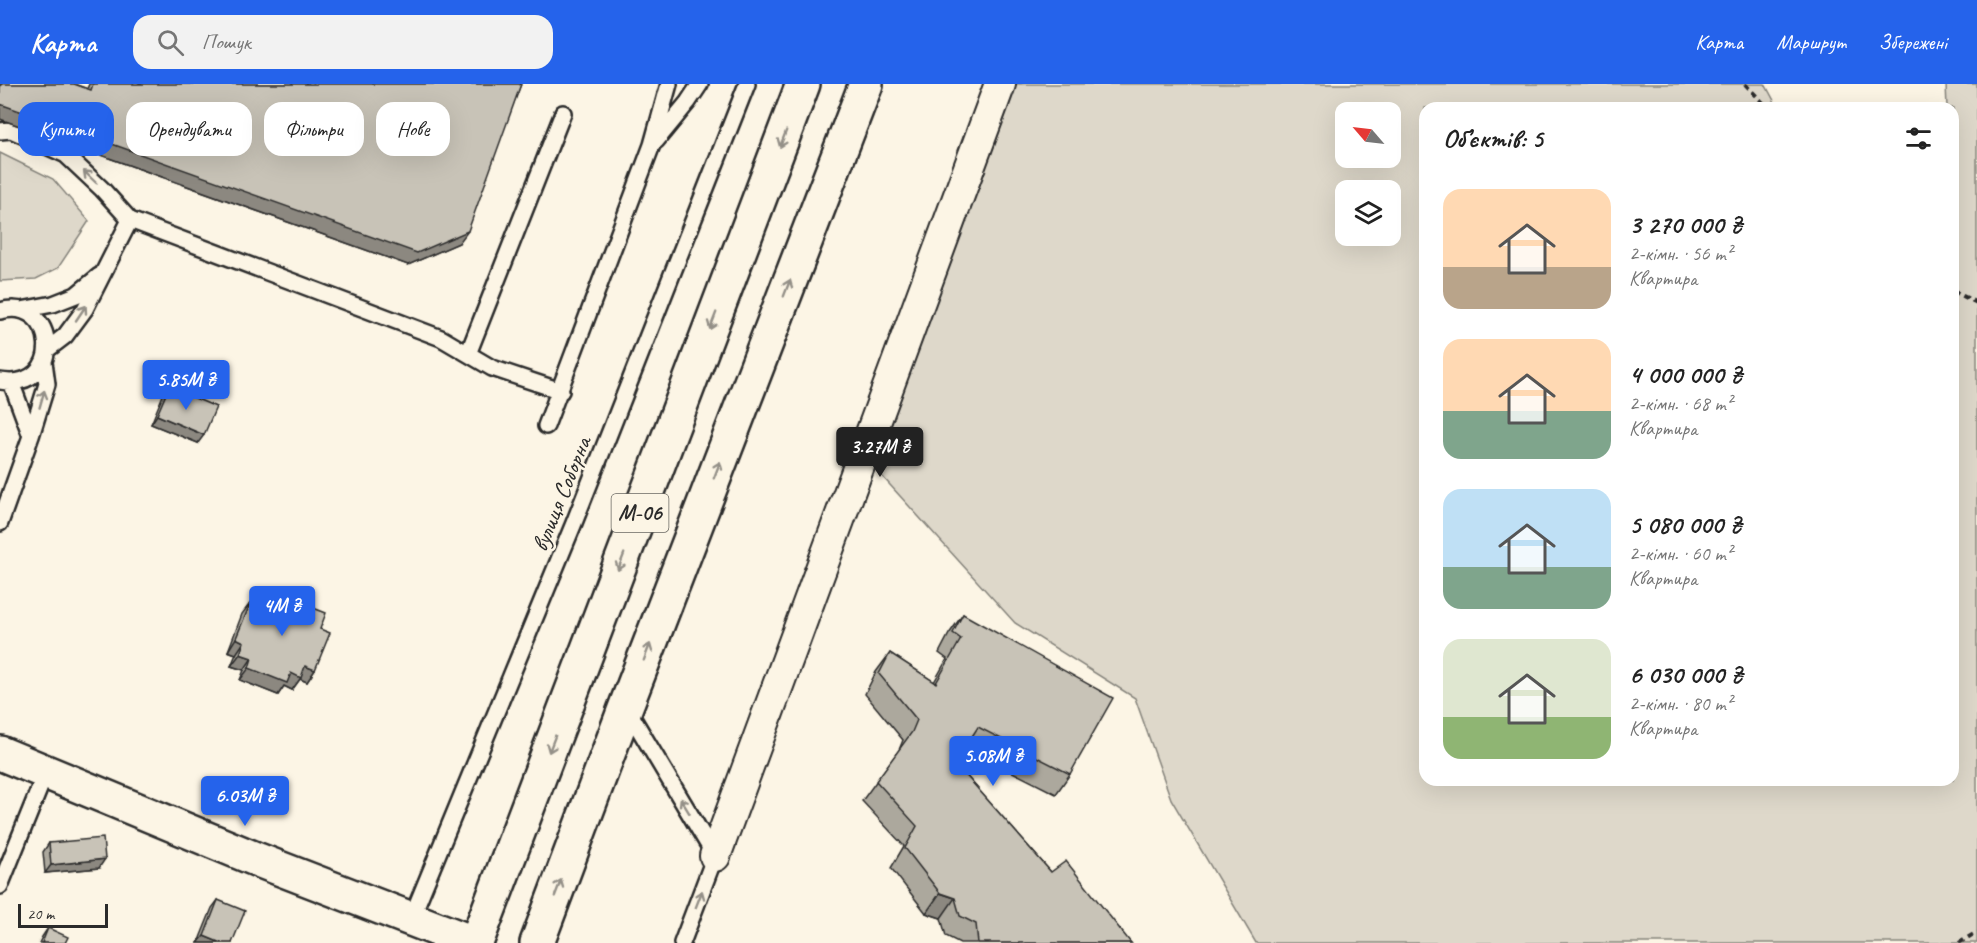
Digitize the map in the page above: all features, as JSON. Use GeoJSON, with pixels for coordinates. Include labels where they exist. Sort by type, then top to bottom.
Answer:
{"type":"FeatureCollection","features":[{"type":"Feature","properties":{"kind":"main road","name":"М-06"},"geometry":{"type":"LineString","coordinates":[[475,943],[804,84]]}},
{"type":"Feature","properties":{"kind":"main road","name":"М-06"},"geometry":{"type":"LineString","coordinates":[[537,943],[866,84]]}},
{"type":"Feature","properties":{"kind":"main road"},"geometry":{"type":"LineString","coordinates":[[0,753],[258,860],[475,943]]}},
{"type":"Feature","properties":{"kind":"street"},"geometry":{"type":"LineString","coordinates":[[715,856],[1000,84]]}},
{"type":"Feature","properties":{"kind":"lane"},"geometry":{"type":"LineString","coordinates":[[546,426],[652,145],[669,84]]}},
{"type":"Feature","properties":{"kind":"lane"},"geometry":{"type":"LineString","coordinates":[[652,145],[700,84]]}},
{"type":"Feature","properties":{"kind":"lane","name":"вулиця Соборна"},"geometry":{"type":"LineString","coordinates":[[411,919],[574,523],[747,84]]}},
{"type":"Feature","properties":{"kind":"lane"},"geometry":{"type":"LineString","coordinates":[[468,354],[563,113]]}},
{"type":"Feature","properties":{"kind":"lane"},"geometry":{"type":"LineString","coordinates":[[0,131],[11,130],[66,155],[130,220],[441,338],[492,368],[561,391]]}},
{"type":"Feature","properties":{"kind":"lane"},"geometry":{"type":"LineString","coordinates":[[31,436],[5,382],[26,380],[37,372],[46,356],[65,336],[85,309],[130,220]]}},
{"type":"Feature","properties":{"kind":"lane"},"geometry":{"type":"LineString","coordinates":[[21,310],[53,304],[76,296],[106,270]]}},
{"type":"Feature","properties":{"kind":"lane"},"geometry":{"type":"LineString","coordinates":[[0,311],[8,308],[21,310],[32,315],[42,325],[46,337],[47,384],[0,523]]}},
{"type":"Feature","properties":{"kind":"lane"},"geometry":{"type":"LineString","coordinates":[[626,706],[715,856],[682,943]]}},
{"type":"Feature","properties":{"kind":"lane"},"geometry":{"type":"LineString","coordinates":[[0,886],[46,772]]}},
{"type":"Feature","properties":{"kind":"path"},"geometry":{"type":"LineString","coordinates":[[1745,84],[1762,102]]}},
{"type":"Feature","properties":{"kind":"path"},"geometry":{"type":"LineString","coordinates":[[1959,294],[1977,303]]}},
{"type":"Feature","properties":{"kind":"path"},"geometry":{"type":"LineString","coordinates":[[1959,943],[1977,932]]}},
{"type":"Feature","properties":{"kind":"shaded area"},"geometry":{"type":"Polygon","coordinates":[[[1007,84],[1765,84],[1775,102],[1419,102],[1419,786],[1959,786],[1959,102],[1947,102],[1946,84],[1977,84],[1977,943],[1256,943],[1171,799],[1135,698],[1015,623],[871,464],[1007,84]]]}},
{"type":"Feature","properties":{"kind":"shaded area"},"geometry":{"type":"Polygon","coordinates":[[[0,153],[53,179],[89,221],[58,268],[36,279],[0,281],[0,153]]]}},
{"type":"Feature","properties":{"kind":"building"},"geometry":{"type":"Polygon","coordinates":[[[1,84],[74,84],[91,90],[93,84],[521,84],[468,231],[417,253],[146,156],[252,156],[252,102],[126,102],[126,149],[114,145],[114,102],[18,102],[18,110],[0,104],[1,84]]]}},
{"type":"Feature","properties":{"kind":"building"},"geometry":{"type":"Polygon","coordinates":[[[169,387],[216,407],[204,435],[157,415],[169,387]]]}},
{"type":"Feature","properties":{"kind":"building"},"geometry":{"type":"Polygon","coordinates":[[[265,589],[326,613],[320,629],[330,633],[315,670],[305,666],[301,678],[291,673],[287,683],[249,668],[252,658],[240,654],[244,642],[236,638],[251,602],[259,605],[265,589]]]}},
{"type":"Feature","properties":{"kind":"building"},"geometry":{"type":"Polygon","coordinates":[[[963,614],[1113,698],[1070,774],[978,727],[955,763],[1051,872],[1066,861],[1131,943],[978,943],[976,924],[960,916],[955,898],[940,893],[905,848],[917,826],[876,781],[912,732],[917,720],[879,674],[890,653],[936,683],[961,639],[953,633],[963,614]]]}},
{"type":"Feature","properties":{"kind":"building"},"geometry":{"type":"Polygon","coordinates":[[[103,838],[105,859],[51,865],[49,843],[103,838]]]}},
{"type":"Feature","properties":{"kind":"building"},"geometry":{"type":"Polygon","coordinates":[[[218,900],[245,911],[232,943],[221,943],[204,936],[218,900]]]}},
{"type":"Feature","properties":{"kind":"building"},"geometry":{"type":"Polygon","coordinates":[[[48,928],[68,937],[65,943],[42,943],[48,928]]]}}]}
